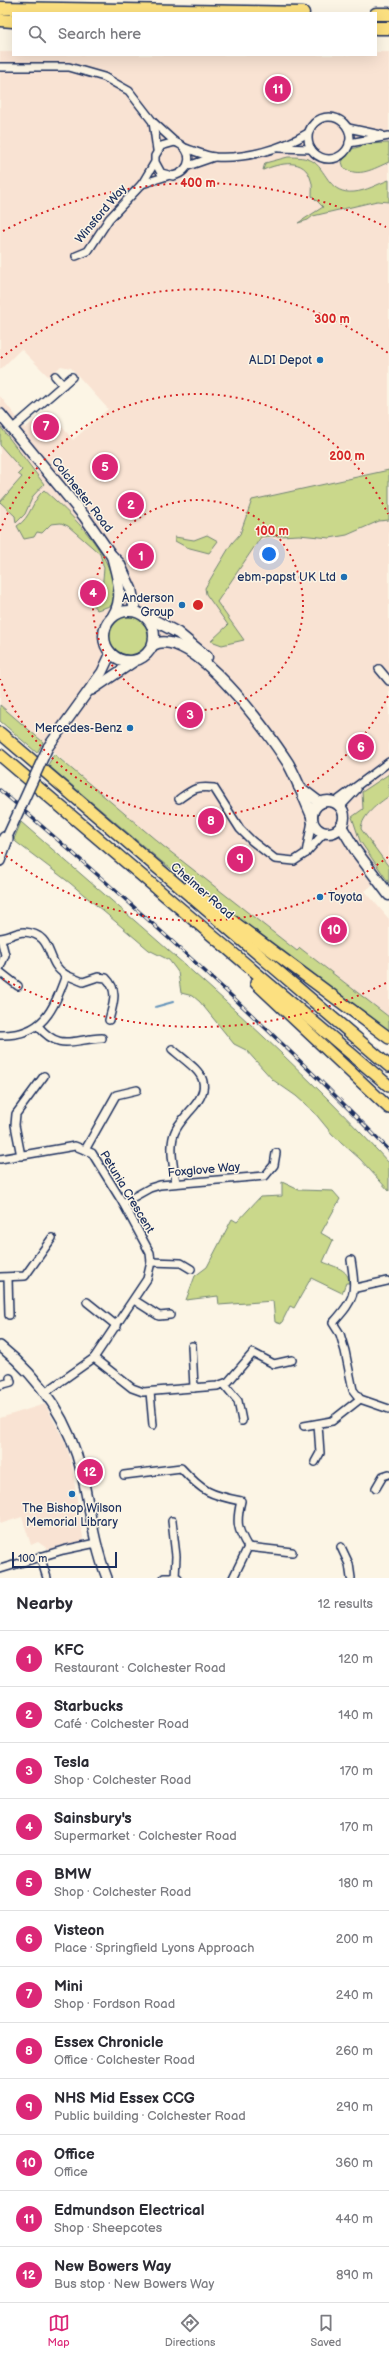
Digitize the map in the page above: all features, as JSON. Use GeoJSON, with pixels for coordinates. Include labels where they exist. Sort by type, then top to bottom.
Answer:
{"type":"FeatureCollection","features":[{"type":"Feature","properties":{"kind":"highway"},"geometry":{"type":"LineString","coordinates":[[0,4],[68,8]]}},
{"type":"Feature","properties":{"kind":"highway"},"geometry":{"type":"LineString","coordinates":[[0,8],[256,12]]}},
{"type":"Feature","properties":{"kind":"highway"},"geometry":{"type":"LineString","coordinates":[[377,14],[389,14]]}},
{"type":"Feature","properties":{"kind":"highway"},"geometry":{"type":"LineString","coordinates":[[0,20],[12,20]]}},
{"type":"Feature","properties":{"kind":"highway"},"geometry":{"type":"LineString","coordinates":[[0,26],[12,26]]}},
{"type":"Feature","properties":{"kind":"highway"},"geometry":{"type":"LineString","coordinates":[[377,28],[389,28]]}},
{"type":"Feature","properties":{"kind":"main road","name":"Colchester Road"},"geometry":{"type":"LineString","coordinates":[[0,414],[84,516],[125,571],[135,611]]}},
{"type":"Feature","properties":{"kind":"main road","name":"Colchester Road"},"geometry":{"type":"LineString","coordinates":[[112,555],[120,593],[119,605],[113,616]]}},
{"type":"Feature","properties":{"kind":"main road"},"geometry":{"type":"LineString","coordinates":[[146,617],[154,630],[152,645],[145,656],[134,661],[122,660],[110,653],[105,644],[104,633],[107,623],[113,616],[123,611],[135,611],[175,631],[194,644],[212,663],[222,680]]}},
{"type":"Feature","properties":{"kind":"main road"},"geometry":{"type":"LineString","coordinates":[[152,645],[160,642],[178,645],[195,655],[222,680],[260,722],[288,764],[316,828],[328,833],[356,851]]}},
{"type":"Feature","properties":{"kind":"main road","name":"Chelmer Road"},"geometry":{"type":"LineString","coordinates":[[0,733],[143,857],[389,1066]]}},
{"type":"Feature","properties":{"kind":"main road"},"geometry":{"type":"LineString","coordinates":[[0,755],[389,1086]]}},
{"type":"Feature","properties":{"kind":"main road"},"geometry":{"type":"LineString","coordinates":[[298,786],[320,803],[337,805],[343,814],[341,826],[356,851],[389,895]]}},
{"type":"Feature","properties":{"kind":"main road"},"geometry":{"type":"LineString","coordinates":[[312,818],[320,803]]}},
{"type":"Feature","properties":{"kind":"main road"},"geometry":{"type":"LineString","coordinates":[[328,833],[341,826]]}},
{"type":"Feature","properties":{"kind":"main road"},"geometry":{"type":"LineString","coordinates":[[143,857],[208,902],[389,1038]]}},
{"type":"Feature","properties":{"kind":"main road"},"geometry":{"type":"LineString","coordinates":[[144,879],[389,1108]]}},
{"type":"Feature","properties":{"kind":"street","name":"Winsford Way"},"geometry":{"type":"LineString","coordinates":[[0,67],[69,67],[104,76],[129,91],[153,122],[175,142],[185,148],[215,157]]}},
{"type":"Feature","properties":{"kind":"street"},"geometry":{"type":"LineString","coordinates":[[348,128],[349,143],[344,153],[334,159],[321,158],[311,149],[308,133],[311,126],[322,118],[335,118],[348,128],[387,136]]}},
{"type":"Feature","properties":{"kind":"street","name":"Winsford Way"},"geometry":{"type":"LineString","coordinates":[[76,256],[88,251],[109,219],[142,184],[155,162],[157,150],[153,122]]}},
{"type":"Feature","properties":{"kind":"street"},"geometry":{"type":"LineString","coordinates":[[215,157],[249,154],[277,148],[308,133]]}},
{"type":"Feature","properties":{"kind":"street"},"geometry":{"type":"LineString","coordinates":[[349,143],[387,136]]}},
{"type":"Feature","properties":{"kind":"street"},"geometry":{"type":"LineString","coordinates":[[157,150],[167,143],[175,142]]}},
{"type":"Feature","properties":{"kind":"street"},"geometry":{"type":"LineString","coordinates":[[185,148],[188,154],[188,166]]}},
{"type":"Feature","properties":{"kind":"street"},"geometry":{"type":"LineString","coordinates":[[277,148],[311,149]]}},
{"type":"Feature","properties":{"kind":"street","name":"Winsford Way"},"geometry":{"type":"LineString","coordinates":[[142,184],[167,176],[180,175],[188,166],[215,157]]}},
{"type":"Feature","properties":{"kind":"street"},"geometry":{"type":"LineString","coordinates":[[155,162],[157,168],[167,176]]}},
{"type":"Feature","properties":{"kind":"street"},"geometry":{"type":"LineString","coordinates":[[55,376],[63,385]]}},
{"type":"Feature","properties":{"kind":"street"},"geometry":{"type":"LineString","coordinates":[[12,429],[72,377]]}},
{"type":"Feature","properties":{"kind":"street"},"geometry":{"type":"LineString","coordinates":[[0,861],[8,835],[48,747],[102,672],[110,653]]}},
{"type":"Feature","properties":{"kind":"street"},"geometry":{"type":"LineString","coordinates":[[87,693],[134,661]]}},
{"type":"Feature","properties":{"kind":"street"},"geometry":{"type":"LineString","coordinates":[[379,669],[389,681]]}},
{"type":"Feature","properties":{"kind":"street"},"geometry":{"type":"LineString","coordinates":[[337,805],[389,762]]}},
{"type":"Feature","properties":{"kind":"street"},"geometry":{"type":"LineString","coordinates":[[179,800],[193,789],[200,787],[214,788],[240,829],[275,859],[294,861],[306,853],[328,833]]}},
{"type":"Feature","properties":{"kind":"street"},"geometry":{"type":"LineString","coordinates":[[306,853],[312,818]]}},
{"type":"Feature","properties":{"kind":"street"},"geometry":{"type":"LineString","coordinates":[[0,846],[4,837],[8,835]]}},
{"type":"Feature","properties":{"kind":"street"},"geometry":{"type":"LineString","coordinates":[[0,967],[5,955],[1,939],[22,932],[33,933],[44,939],[58,971],[83,982],[98,977],[106,978],[112,984],[115,994],[109,1020]]}},
{"type":"Feature","properties":{"kind":"street"},"geometry":{"type":"LineString","coordinates":[[0,972],[18,986]]}},
{"type":"Feature","properties":{"kind":"street"},"geometry":{"type":"LineString","coordinates":[[0,1035],[12,1036],[38,1026],[54,1004],[66,975]]}},
{"type":"Feature","properties":{"kind":"street"},"geometry":{"type":"LineString","coordinates":[[38,1026],[52,1040],[60,1043],[102,1038]]}},
{"type":"Feature","properties":{"kind":"street"},"geometry":{"type":"LineString","coordinates":[[172,1049],[200,1075],[204,1086],[200,1100],[180,1122],[174,1134],[172,1150],[176,1183]]}},
{"type":"Feature","properties":{"kind":"street"},"geometry":{"type":"LineString","coordinates":[[21,1156],[15,1125],[16,1114],[44,1076]]}},
{"type":"Feature","properties":{"kind":"street"},"geometry":{"type":"LineString","coordinates":[[85,1150],[116,1095],[137,1090]]}},
{"type":"Feature","properties":{"kind":"street","name":"Petunia Crescent"},"geometry":{"type":"LineString","coordinates":[[0,1160],[75,1146],[92,1153],[123,1203],[148,1249],[151,1262]]}},
{"type":"Feature","properties":{"kind":"street","name":"Foxglove Way"},"geometry":{"type":"LineString","coordinates":[[123,1203],[154,1186],[262,1177],[271,1170],[276,1153]]}},
{"type":"Feature","properties":{"kind":"street"},"geometry":{"type":"LineString","coordinates":[[0,1277],[8,1278],[25,1276],[52,1238]]}},
{"type":"Feature","properties":{"kind":"street"},"geometry":{"type":"LineString","coordinates":[[351,1260],[356,1288],[348,1306],[333,1323],[342,1340],[353,1390],[360,1399],[389,1409]]}},
{"type":"Feature","properties":{"kind":"street"},"geometry":{"type":"LineString","coordinates":[[46,1392],[94,1358],[117,1326],[147,1279],[151,1262],[181,1263],[191,1269]]}},
{"type":"Feature","properties":{"kind":"street"},"geometry":{"type":"LineString","coordinates":[[8,1278],[9,1315]]}},
{"type":"Feature","properties":{"kind":"street"},"geometry":{"type":"LineString","coordinates":[[356,1288],[387,1281]]}},
{"type":"Feature","properties":{"kind":"street"},"geometry":{"type":"LineString","coordinates":[[134,1300],[159,1316],[170,1315]]}},
{"type":"Feature","properties":{"kind":"street"},"geometry":{"type":"LineString","coordinates":[[87,1302],[117,1326]]}},
{"type":"Feature","properties":{"kind":"street"},"geometry":{"type":"LineString","coordinates":[[0,1346],[33,1375],[46,1392],[61,1418],[79,1462],[96,1543],[106,1578]]}},
{"type":"Feature","properties":{"kind":"street"},"geometry":{"type":"LineString","coordinates":[[192,1346],[194,1388]]}},
{"type":"Feature","properties":{"kind":"street"},"geometry":{"type":"LineString","coordinates":[[94,1358],[132,1388],[150,1392],[224,1384],[228,1382],[253,1353],[274,1364],[292,1360]]}},
{"type":"Feature","properties":{"kind":"street"},"geometry":{"type":"LineString","coordinates":[[0,1385],[11,1382],[10,1378]]}},
{"type":"Feature","properties":{"kind":"street"},"geometry":{"type":"LineString","coordinates":[[224,1384],[238,1402],[242,1421]]}},
{"type":"Feature","properties":{"kind":"street"},"geometry":{"type":"LineString","coordinates":[[150,1392],[152,1425]]}},
{"type":"Feature","properties":{"kind":"street"},"geometry":{"type":"LineString","coordinates":[[304,1426],[332,1421],[360,1399]]}},
{"type":"Feature","properties":{"kind":"street"},"geometry":{"type":"LineString","coordinates":[[315,1462],[320,1453],[318,1424]]}},
{"type":"Feature","properties":{"kind":"street"},"geometry":{"type":"LineString","coordinates":[[124,1475],[181,1468],[197,1486],[212,1495],[241,1501],[237,1520],[240,1534],[248,1547]]}},
{"type":"Feature","properties":{"kind":"street"},"geometry":{"type":"LineString","coordinates":[[376,1488],[383,1476],[389,1474]]}},
{"type":"Feature","properties":{"kind":"street"},"geometry":{"type":"LineString","coordinates":[[172,1520],[176,1556],[176,1578]]}},
{"type":"Feature","properties":{"kind":"street"},"geometry":{"type":"LineString","coordinates":[[0,1569],[40,1556],[96,1543]]}},
{"type":"Feature","properties":{"kind":"street"},"geometry":{"type":"LineString","coordinates":[[248,1547],[292,1552]]}},
{"type":"Feature","properties":{"kind":"street"},"geometry":{"type":"LineString","coordinates":[[233,1578],[248,1547]]}},
{"type":"Feature","properties":{"kind":"street"},"geometry":{"type":"LineString","coordinates":[[341,1547],[349,1564],[351,1578]]}},
{"type":"Feature","properties":{"kind":"street"},"geometry":{"type":"LineString","coordinates":[[40,1556],[47,1578]]}},
{"type":"Feature","properties":{"kind":"street"},"geometry":{"type":"LineString","coordinates":[[164,1578],[178,1578]]}},
{"type":"Feature","properties":{"kind":"shaded area"},"geometry":{"type":"Polygon","coordinates":[[[0,52],[12,52],[12,56],[377,56],[377,52],[389,52],[389,876],[386,873],[365,891],[389,919],[389,1017],[301,949],[298,951],[161,851],[44,743],[0,706],[0,396],[25,428],[48,410],[73,440],[108,409],[71,368],[61,366],[49,377],[21,349],[0,370],[0,52]]]}},
{"type":"Feature","properties":{"kind":"shaded area"},"geometry":{"type":"Polygon","coordinates":[[[45,1404],[65,1442],[71,1461],[83,1537],[82,1541],[48,1549],[38,1542],[31,1545],[22,1517],[0,1524],[0,1418],[45,1404]]]}},
{"type":"Feature","properties":{"kind":"green space"},"geometry":{"type":"Polygon","coordinates":[[[389,143],[389,162],[372,170],[361,172],[350,171],[344,168],[342,162],[349,150],[368,144],[389,143]]]}},
{"type":"Feature","properties":{"kind":"green space"},"geometry":{"type":"Polygon","coordinates":[[[288,157],[298,157],[311,160],[319,167],[334,186],[339,190],[346,192],[363,190],[389,180],[389,202],[377,201],[313,216],[308,220],[298,223],[323,207],[312,196],[312,182],[308,173],[303,168],[298,165],[284,164],[263,170],[265,163],[288,157]]]}},
{"type":"Feature","properties":{"kind":"green space"},"geometry":{"type":"Polygon","coordinates":[[[0,426],[44,484],[33,496],[25,514],[16,523],[15,516],[0,502],[22,477],[18,474],[22,470],[0,445],[0,426]]]}},
{"type":"Feature","properties":{"kind":"green space"},"geometry":{"type":"Polygon","coordinates":[[[389,470],[389,520],[379,521],[347,535],[330,538],[299,535],[261,537],[217,602],[244,640],[222,645],[211,641],[228,625],[206,594],[205,588],[232,543],[240,534],[252,500],[389,470]]]}},
{"type":"Feature","properties":{"kind":"green space"},"geometry":{"type":"Polygon","coordinates":[[[44,490],[69,513],[93,541],[103,556],[110,572],[114,589],[113,605],[97,610],[90,602],[91,599],[101,601],[104,568],[100,554],[68,526],[61,523],[51,524],[42,533],[37,532],[34,537],[24,539],[17,526],[22,523],[29,514],[40,494],[44,490]]]}},
{"type":"Feature","properties":{"kind":"green space"},"geometry":{"type":"Polygon","coordinates":[[[207,535],[218,541],[209,553],[186,547],[175,541],[175,537],[194,540],[207,535]]]}},
{"type":"Feature","properties":{"kind":"green space"},"geometry":{"type":"Polygon","coordinates":[[[129,616],[140,619],[146,625],[149,636],[146,647],[140,653],[129,656],[118,653],[112,647],[109,636],[112,625],[118,619],[129,616]]]}},
{"type":"Feature","properties":{"kind":"green space"},"geometry":{"type":"Polygon","coordinates":[[[0,705],[43,742],[37,753],[0,721],[0,705]]]}},
{"type":"Feature","properties":{"kind":"green space"},"geometry":{"type":"Polygon","coordinates":[[[54,754],[163,846],[297,951],[300,948],[389,1017],[389,1032],[162,862],[48,765],[54,754]]]}},
{"type":"Feature","properties":{"kind":"green space"},"geometry":{"type":"Polygon","coordinates":[[[389,774],[389,796],[367,815],[361,829],[389,867],[389,883],[360,841],[352,817],[363,809],[362,792],[389,774]]]}},
{"type":"Feature","properties":{"kind":"green space"},"geometry":{"type":"Polygon","coordinates":[[[21,822],[210,987],[302,1073],[346,1117],[389,1163],[389,1191],[360,1159],[332,1134],[314,1112],[296,1096],[273,1080],[246,1050],[234,1044],[200,1002],[193,996],[181,993],[178,972],[169,960],[149,950],[70,883],[16,842],[14,839],[21,822]]]}},
{"type":"Feature","properties":{"kind":"green space"},"geometry":{"type":"Polygon","coordinates":[[[282,1182],[299,1190],[333,1191],[340,1199],[321,1233],[333,1240],[323,1262],[340,1269],[347,1275],[349,1283],[346,1283],[342,1293],[311,1278],[294,1308],[290,1306],[281,1324],[275,1322],[273,1301],[219,1305],[218,1296],[186,1300],[195,1276],[207,1267],[232,1219],[237,1222],[260,1197],[282,1196],[282,1182]]]}},
{"type":"Feature","properties":{"kind":"waterway"},"geometry":{"type":"LineString","coordinates":[[155,1007],[173,1002]]}},
{"type":"Feature","properties":{"kind":"railway"},"geometry":{"type":"LineString","coordinates":[[0,790],[150,921],[199,966],[295,1056],[389,1150]]}},
{"type":"Feature","properties":{"kind":"place","name":"Edmundson Electrical"},"geometry":{"type":"Point","coordinates":[278,89]}},
{"type":"Feature","properties":{"kind":"place","name":"ALDI Depot"},"geometry":{"type":"Point","coordinates":[320,360]}},
{"type":"Feature","properties":{"kind":"place","name":"Mini"},"geometry":{"type":"Point","coordinates":[46,427]}},
{"type":"Feature","properties":{"kind":"place","name":"BMW"},"geometry":{"type":"Point","coordinates":[105,467]}},
{"type":"Feature","properties":{"kind":"place","name":"Starbucks"},"geometry":{"type":"Point","coordinates":[131,505]}},
{"type":"Feature","properties":{"kind":"place","name":"KFC"},"geometry":{"type":"Point","coordinates":[141,556]}},
{"type":"Feature","properties":{"kind":"place","name":"ebm-papst UK Ltd"},"geometry":{"type":"Point","coordinates":[344,577]}},
{"type":"Feature","properties":{"kind":"place","name":"Sainsbury's"},"geometry":{"type":"Point","coordinates":[93,593]}},
{"type":"Feature","properties":{"kind":"place","name":"Anderson Group"},"geometry":{"type":"Point","coordinates":[182,605]}},
{"type":"Feature","properties":{"kind":"place","name":"Tesla"},"geometry":{"type":"Point","coordinates":[190,715]}},
{"type":"Feature","properties":{"kind":"place","name":"Mercedes-Benz"},"geometry":{"type":"Point","coordinates":[130,728]}},
{"type":"Feature","properties":{"kind":"place","name":"Visteon"},"geometry":{"type":"Point","coordinates":[361,747]}},
{"type":"Feature","properties":{"kind":"place","name":"Essex Chronicle"},"geometry":{"type":"Point","coordinates":[211,821]}},
{"type":"Feature","properties":{"kind":"place","name":"NHS Mid Essex CCG"},"geometry":{"type":"Point","coordinates":[240,859]}},
{"type":"Feature","properties":{"kind":"place","name":"Toyota"},"geometry":{"type":"Point","coordinates":[320,897]}},
{"type":"Feature","properties":{"kind":"place","name":"Office"},"geometry":{"type":"Point","coordinates":[334,930]}},
{"type":"Feature","properties":{"kind":"place","name":"New Bowers Way"},"geometry":{"type":"Point","coordinates":[90,1472]}},
{"type":"Feature","properties":{"kind":"place","name":"The Bishop Wilson Memorial Library"},"geometry":{"type":"Point","coordinates":[72,1494]}}]}
